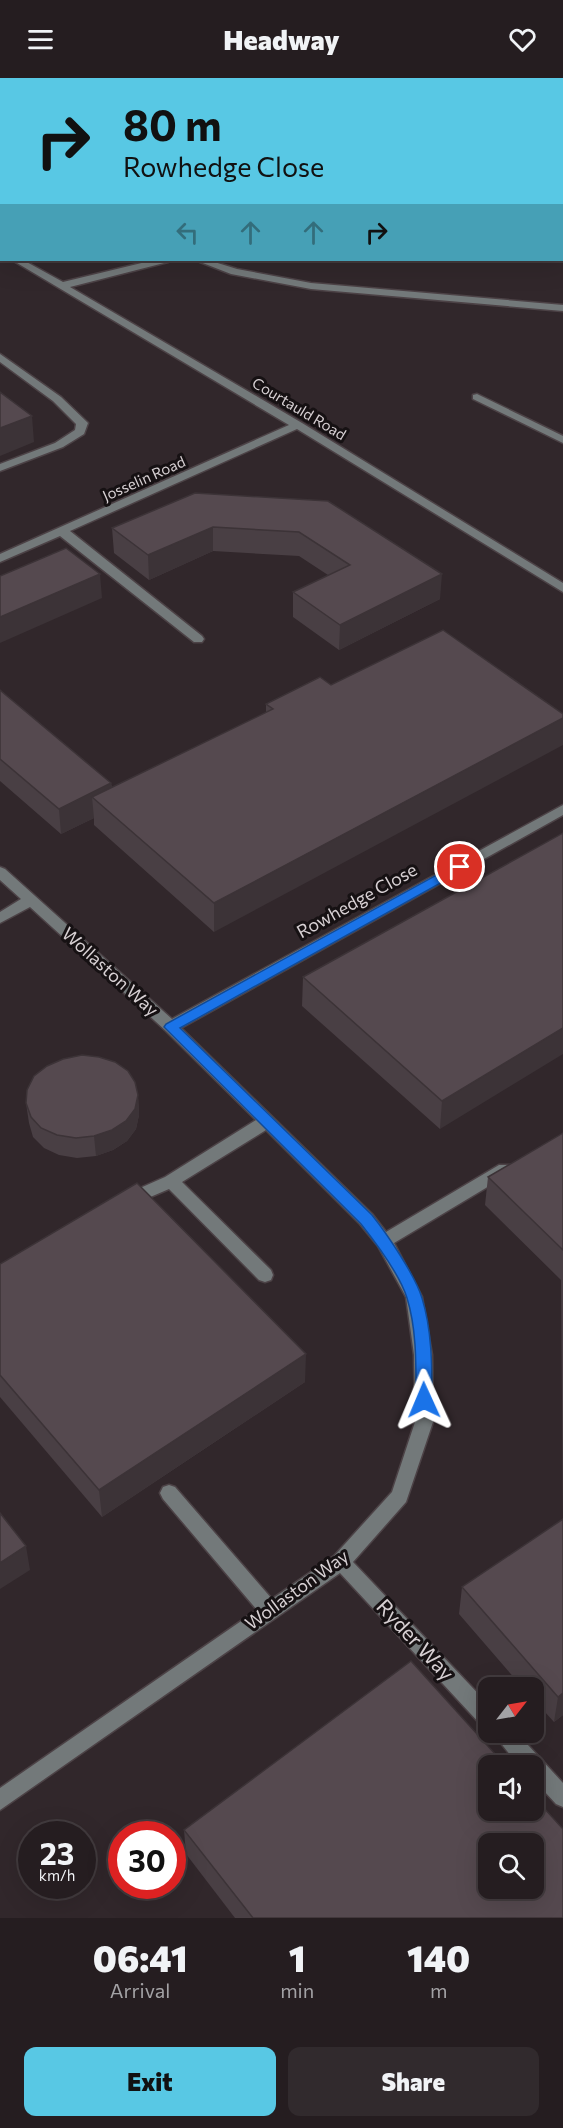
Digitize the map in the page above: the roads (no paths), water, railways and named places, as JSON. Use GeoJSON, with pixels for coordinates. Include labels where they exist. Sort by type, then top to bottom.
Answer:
{"type":"FeatureCollection","features":[{"type":"Feature","properties":{"kind":"street","name":"Courtauld Road"},"geometry":{"type":"LineString","coordinates":[[19,261],[298,425],[563,588]]}},
{"type":"Feature","properties":{"kind":"street"},"geometry":{"type":"LineString","coordinates":[[61,286],[160,261]]}},
{"type":"Feature","properties":{"kind":"street"},"geometry":{"type":"LineString","coordinates":[[203,261],[235,272],[311,286],[563,308]]}},
{"type":"Feature","properties":{"kind":"street"},"geometry":{"type":"LineString","coordinates":[[0,357],[57,399],[82,423],[80,432],[59,445],[0,468]]}},
{"type":"Feature","properties":{"kind":"street"},"geometry":{"type":"LineString","coordinates":[[477,397],[562,438]]}},
{"type":"Feature","properties":{"kind":"street","name":"Josselin Road"},"geometry":{"type":"LineString","coordinates":[[0,558],[298,425]]}},
{"type":"Feature","properties":{"kind":"street"},"geometry":{"type":"LineString","coordinates":[[62,531],[198,639]]}},
{"type":"Feature","properties":{"kind":"street","name":"Rowhedge Close"},"geometry":{"type":"LineString","coordinates":[[171,1027],[563,809]]}},
{"type":"Feature","properties":{"kind":"street","name":"Wollaston Way"},"geometry":{"type":"LineString","coordinates":[[0,872],[171,1027],[366,1220],[384,1241],[414,1297],[423,1355],[424,1422],[400,1496],[341,1562],[0,1800]]}},
{"type":"Feature","properties":{"kind":"street"},"geometry":{"type":"LineString","coordinates":[[0,918],[31,900]]}},
{"type":"Feature","properties":{"kind":"street"},"geometry":{"type":"LineString","coordinates":[[110,1207],[171,1181],[266,1122]]}},
{"type":"Feature","properties":{"kind":"street"},"geometry":{"type":"LineString","coordinates":[[384,1241],[523,1158]]}},
{"type":"Feature","properties":{"kind":"street"},"geometry":{"type":"LineString","coordinates":[[171,1181],[265,1275]]}},
{"type":"Feature","properties":{"kind":"street"},"geometry":{"type":"LineString","coordinates":[[169,1493],[270,1611]]}},
{"type":"Feature","properties":{"kind":"street","name":"Ryder Way"},"geometry":{"type":"LineString","coordinates":[[341,1562],[478,1707]]}},
{"type":"Feature","properties":{"kind":"street"},"geometry":{"type":"LineString","coordinates":[[512,1743],[524,1755]]}},
{"type":"Feature","properties":{"kind":"street"},"geometry":{"type":"LineString","coordinates":[[544,1777],[563,1797]]}}]}
